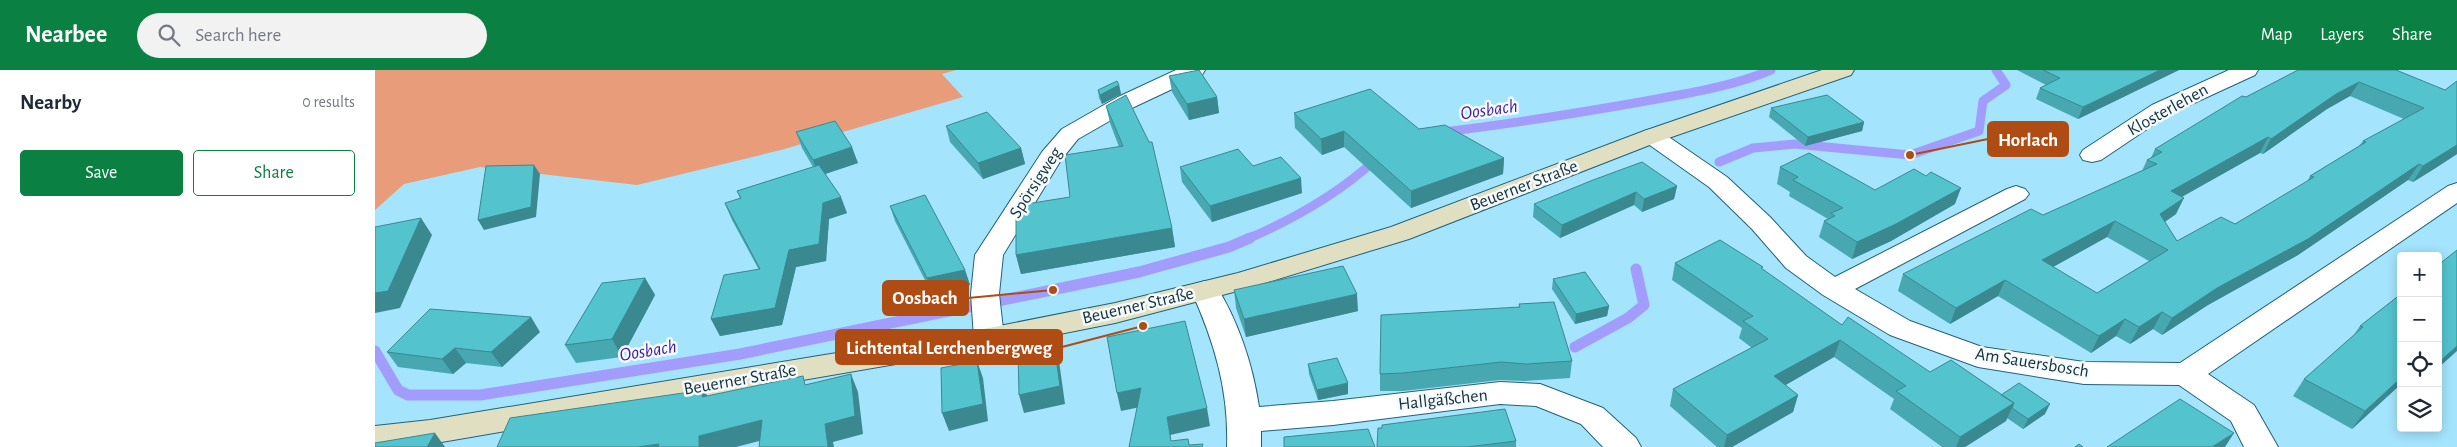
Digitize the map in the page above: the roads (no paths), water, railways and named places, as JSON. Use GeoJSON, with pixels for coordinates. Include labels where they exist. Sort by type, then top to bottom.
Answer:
{"type":"FeatureCollection","features":[{"type":"Feature","properties":{"kind":"main road","name":"Beuerner Straße"},"geometry":{"type":"LineString","coordinates":[[375,438],[430,432],[989,332],[1115,312],[1205,290],[1400,233],[1652,136],[1843,70]]}},
{"type":"Feature","properties":{"kind":"street","name":"Spörsigweg"},"geometry":{"type":"LineString","coordinates":[[989,332],[985,294],[989,255],[1051,157],[1070,134],[1126,102],[1194,70]]}},
{"type":"Feature","properties":{"kind":"street","name":"Klosterlehen"},"geometry":{"type":"LineString","coordinates":[[2092,155],[2160,110],[2247,70]]}},
{"type":"Feature","properties":{"kind":"street","name":"Am Sauersbosch"},"geometry":{"type":"LineString","coordinates":[[1652,136],[1718,182],[1761,223],[1796,262],[1833,289],[1900,328],[1978,357],[2084,372],[2186,374]]}},
{"type":"Feature","properties":{"kind":"street"},"geometry":{"type":"LineString","coordinates":[[2261,447],[2243,413],[2186,374],[2457,192]]}},
{"type":"Feature","properties":{"kind":"street"},"geometry":{"type":"LineString","coordinates":[[1833,289],[2016,194]]}},
{"type":"Feature","properties":{"kind":"street"},"geometry":{"type":"LineString","coordinates":[[1205,290],[1239,376],[1244,434]]}},
{"type":"Feature","properties":{"kind":"street","name":"Hallgäßchen"},"geometry":{"type":"LineString","coordinates":[[1244,434],[1333,413],[1422,401],[1500,394],[1540,395],[1592,416],[1624,447]]}},
{"type":"Feature","properties":{"kind":"waterway","name":"Oosbach"},"geometry":{"type":"LineString","coordinates":[[1443,132],[1545,118],[1678,95],[1725,85],[1771,70]]}},
{"type":"Feature","properties":{"kind":"waterway"},"geometry":{"type":"LineString","coordinates":[[1719,162],[1753,148],[1795,144],[1910,155],[1979,131],[1983,101],[2006,85],[1996,70]]}},
{"type":"Feature","properties":{"kind":"waterway","name":"Oosbach"},"geometry":{"type":"LineString","coordinates":[[1247,239],[1315,205],[1346,184],[1375,160]]}},
{"type":"Feature","properties":{"kind":"waterway","name":"Oosbach"},"geometry":{"type":"LineString","coordinates":[[375,351],[398,390],[408,395],[480,395],[740,354],[1139,272],[1229,247],[1250,238]]}},
{"type":"Feature","properties":{"kind":"waterway"},"geometry":{"type":"LineString","coordinates":[[1575,347],[1628,318],[1644,305],[1636,269]]}},
{"type":"Feature","properties":{"kind":"place","name":"Horlach"},"geometry":{"type":"Point","coordinates":[1910,155]}},
{"type":"Feature","properties":{"kind":"place","name":"Oosbach"},"geometry":{"type":"Point","coordinates":[1053,290]}},
{"type":"Feature","properties":{"kind":"place","name":"Lichtental Lerchenbergweg"},"geometry":{"type":"Point","coordinates":[1143,326]}}]}
